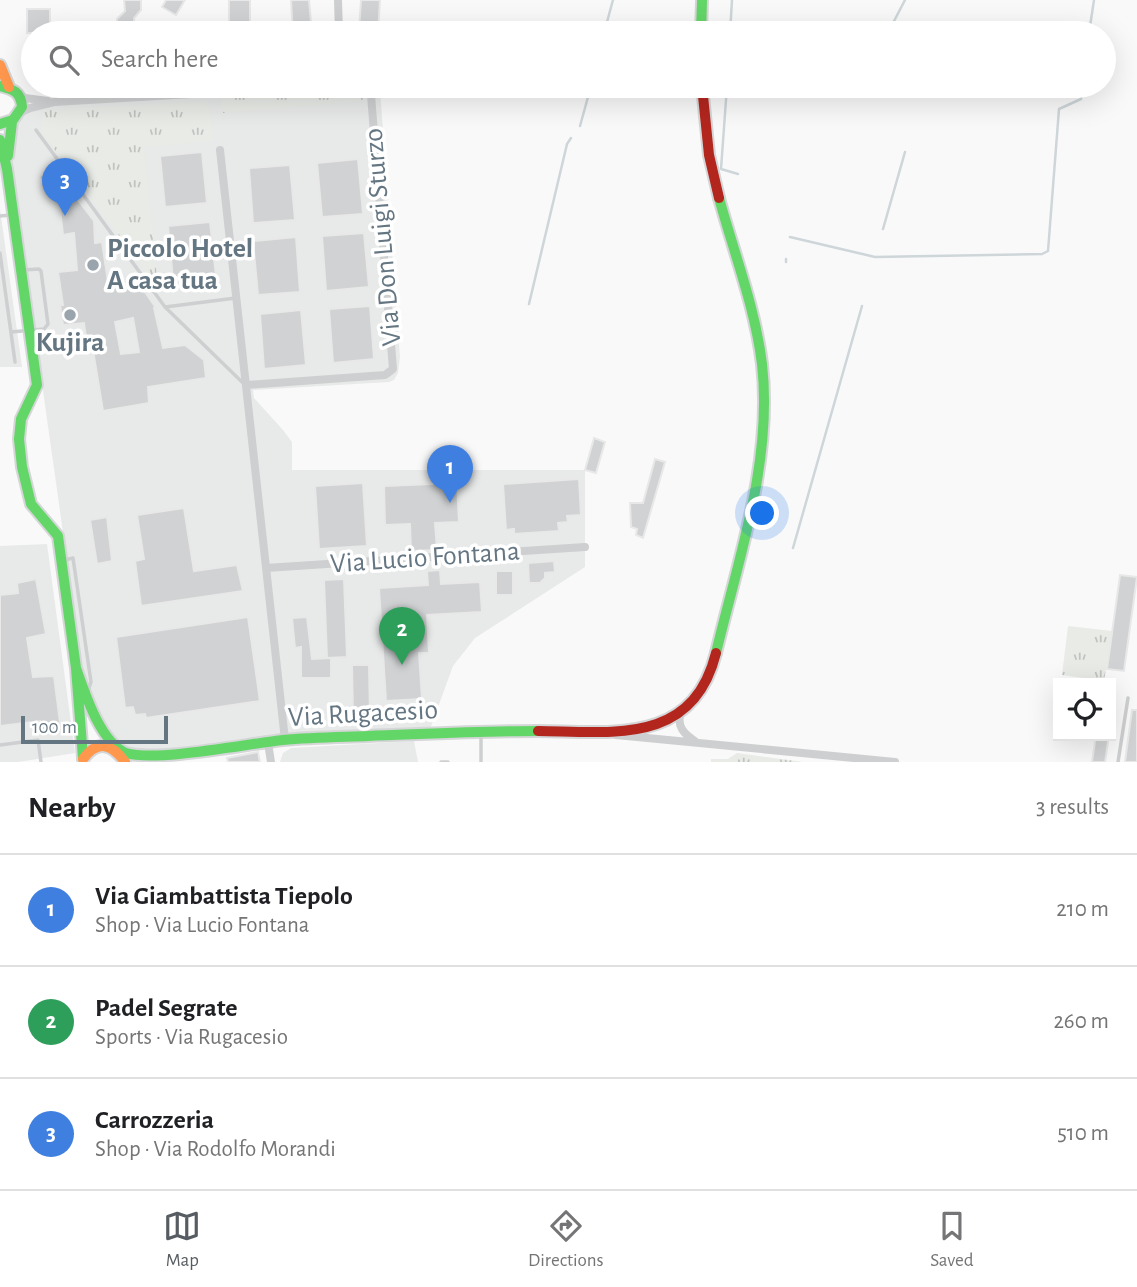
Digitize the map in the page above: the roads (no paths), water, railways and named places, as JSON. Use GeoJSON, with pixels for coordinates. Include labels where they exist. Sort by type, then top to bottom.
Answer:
{"type":"FeatureCollection","features":[{"type":"Feature","properties":{"kind":"main road"},"geometry":{"type":"LineString","coordinates":[[701,21],[702,0]]}},
{"type":"Feature","properties":{"kind":"main road"},"geometry":{"type":"LineString","coordinates":[[0,65],[5,86],[19,94],[22,103],[21,112],[12,122],[7,169]]}},
{"type":"Feature","properties":{"kind":"main road"},"geometry":{"type":"LineString","coordinates":[[680,717],[699,695],[711,672],[763,447],[765,396],[760,346],[753,313],[717,194],[703,98]]}},
{"type":"Feature","properties":{"kind":"main road"},"geometry":{"type":"LineString","coordinates":[[0,124],[12,122]]}},
{"type":"Feature","properties":{"kind":"main road"},"geometry":{"type":"LineString","coordinates":[[0,140],[14,215],[37,385],[34,397],[23,412],[19,427],[26,492],[36,513],[50,524],[58,536],[61,560],[70,582],[83,760]]}},
{"type":"Feature","properties":{"kind":"main road"},"geometry":{"type":"LineString","coordinates":[[76,668],[86,696],[125,762]]}},
{"type":"Feature","properties":{"kind":"main road","name":"Via Rugacesio"},"geometry":{"type":"LineString","coordinates":[[116,749],[142,759],[157,760],[285,740],[481,731],[608,732],[642,729],[680,717]]}},
{"type":"Feature","properties":{"kind":"main road"},"geometry":{"type":"LineString","coordinates":[[83,760],[88,752],[102,745],[116,749]]}},
{"type":"Feature","properties":{"kind":"street"},"geometry":{"type":"LineString","coordinates":[[338,0],[339,21]]}},
{"type":"Feature","properties":{"kind":"street"},"geometry":{"type":"LineString","coordinates":[[26,98],[54,102]]}},
{"type":"Feature","properties":{"kind":"street"},"geometry":{"type":"LineString","coordinates":[[21,112],[30,107],[54,102],[123,98]]}},
{"type":"Feature","properties":{"kind":"street","name":"Via Don Luigi Sturzo"},"geometry":{"type":"LineString","coordinates":[[246,385],[386,375],[393,369],[371,98]]}},
{"type":"Feature","properties":{"kind":"street"},"geometry":{"type":"LineString","coordinates":[[220,150],[285,740]]}},
{"type":"Feature","properties":{"kind":"street","name":"Via Lucio Fontana"},"geometry":{"type":"LineString","coordinates":[[266,568],[585,547]]}},
{"type":"Feature","properties":{"kind":"street"},"geometry":{"type":"LineString","coordinates":[[680,717],[683,731],[701,743]]}},
{"type":"Feature","properties":{"kind":"street"},"geometry":{"type":"LineString","coordinates":[[568,731],[895,762]]}},
{"type":"Feature","properties":{"kind":"street"},"geometry":{"type":"LineString","coordinates":[[268,743],[271,762]]}},
{"type":"Feature","properties":{"kind":"lane"},"geometry":{"type":"LineString","coordinates":[[36,130],[165,307],[246,385]]}},
{"type":"Feature","properties":{"kind":"lane"},"geometry":{"type":"LineString","coordinates":[[0,216],[14,215]]}},
{"type":"Feature","properties":{"kind":"lane"},"geometry":{"type":"LineString","coordinates":[[0,253],[15,362]]}},
{"type":"Feature","properties":{"kind":"lane"},"geometry":{"type":"LineString","coordinates":[[11,332],[44,328],[48,324],[41,271],[21,271]]}},
{"type":"Feature","properties":{"kind":"lane"},"geometry":{"type":"LineString","coordinates":[[165,307],[236,298]]}},
{"type":"Feature","properties":{"kind":"lane"},"geometry":{"type":"LineString","coordinates":[[61,560],[73,558],[70,582],[91,682],[86,696]]}},
{"type":"Feature","properties":{"kind":"lane"},"geometry":{"type":"LineString","coordinates":[[1118,762],[1128,698]]}},
{"type":"Feature","properties":{"kind":"lane"},"geometry":{"type":"LineString","coordinates":[[481,731],[481,762]]}},
{"type":"Feature","properties":{"kind":"lane"},"geometry":{"type":"LineString","coordinates":[[0,745],[38,740],[41,762]]}},
{"type":"Feature","properties":{"kind":"lane"},"geometry":{"type":"LineString","coordinates":[[441,762],[448,762]]}},
{"type":"Feature","properties":{"kind":"waterway"},"geometry":{"type":"LineString","coordinates":[[607,21],[613,0]]}},
{"type":"Feature","properties":{"kind":"waterway"},"geometry":{"type":"LineString","coordinates":[[731,21],[732,0]]}},
{"type":"Feature","properties":{"kind":"waterway"},"geometry":{"type":"LineString","coordinates":[[894,21],[905,0]]}},
{"type":"Feature","properties":{"kind":"waterway"},"geometry":{"type":"LineString","coordinates":[[1091,21],[1094,0]]}},
{"type":"Feature","properties":{"kind":"waterway"},"geometry":{"type":"LineString","coordinates":[[580,126],[588,98]]}},
{"type":"Feature","properties":{"kind":"waterway"},"geometry":{"type":"LineString","coordinates":[[726,98],[721,169],[738,174]]}},
{"type":"Feature","properties":{"kind":"waterway"},"geometry":{"type":"LineString","coordinates":[[790,237],[875,257],[1042,254],[1048,251],[1059,109],[1081,98]]}},
{"type":"Feature","properties":{"kind":"waterway"},"geometry":{"type":"LineString","coordinates":[[529,304],[567,144],[571,138]]}},
{"type":"Feature","properties":{"kind":"waterway"},"geometry":{"type":"LineString","coordinates":[[883,229],[905,152]]}},
{"type":"Feature","properties":{"kind":"waterway"},"geometry":{"type":"LineString","coordinates":[[793,548],[862,306]]}},
{"type":"Feature","properties":{"kind":"place","name":"Carrozzeria"},"geometry":{"type":"Point","coordinates":[65,216]}},
{"type":"Feature","properties":{"kind":"place","name":"Piccolo Hotel A casa tua"},"geometry":{"type":"Point","coordinates":[93,265]}},
{"type":"Feature","properties":{"kind":"place","name":"Kujira"},"geometry":{"type":"Point","coordinates":[70,315]}},
{"type":"Feature","properties":{"kind":"place","name":"Via Giambattista Tiepolo"},"geometry":{"type":"Point","coordinates":[450,503]}},
{"type":"Feature","properties":{"kind":"place","name":"Padel Segrate"},"geometry":{"type":"Point","coordinates":[402,665]}}]}
